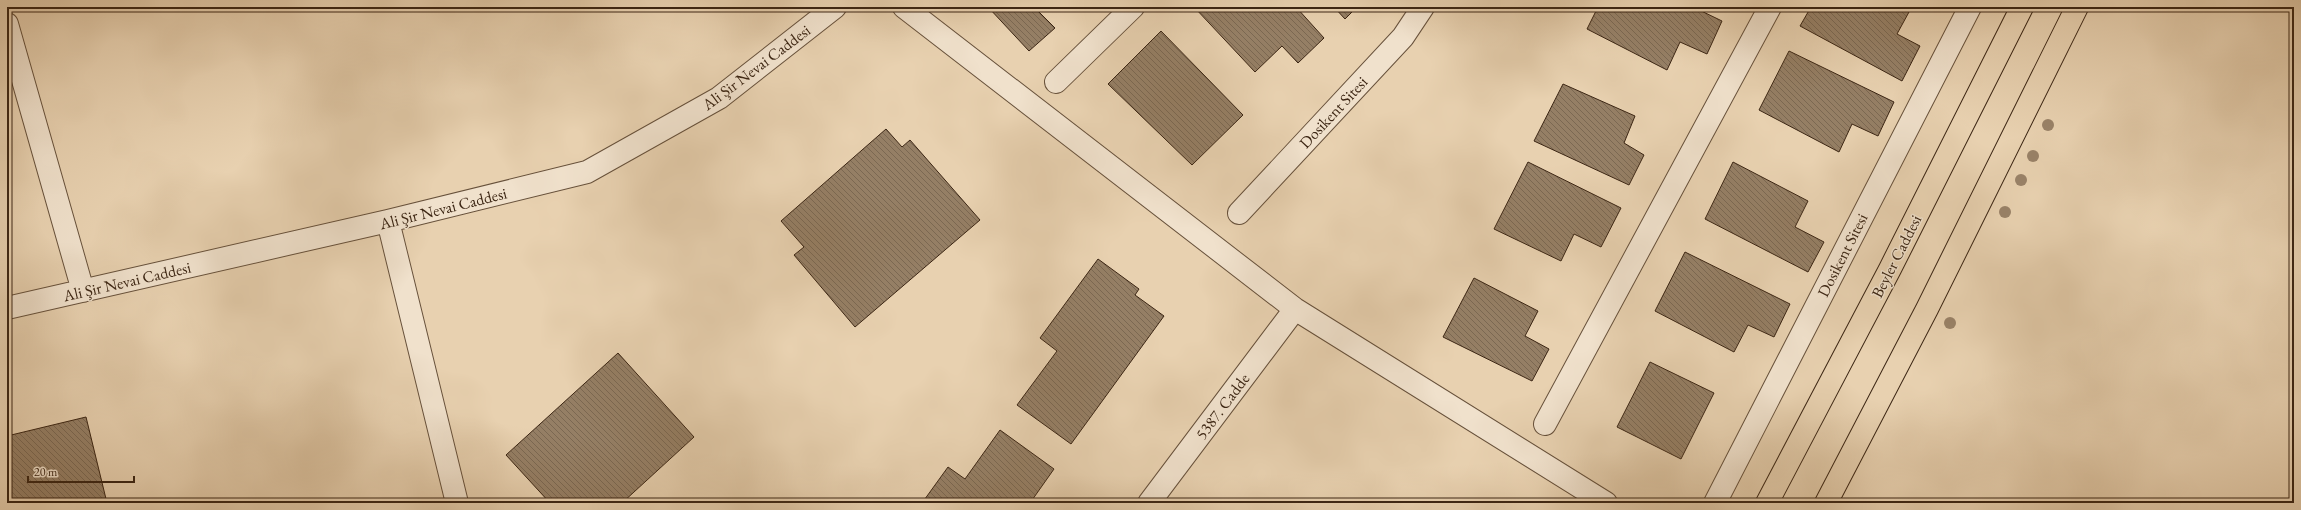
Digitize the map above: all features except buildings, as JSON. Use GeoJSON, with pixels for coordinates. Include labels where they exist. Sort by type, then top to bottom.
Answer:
{"type":"FeatureCollection","features":[{"type":"Feature","properties":{"kind":"main road","name":"Beyler Caddesi"},"geometry":{"type":"LineString","coordinates":[[1767,503],[1824,396],[2022,7]]}},
{"type":"Feature","properties":{"kind":"main road"},"geometry":{"type":"LineString","coordinates":[[1826,503],[1927,309],[2077,7]]}},
{"type":"Feature","properties":{"kind":"street","name":"Ali Şir Nevai Caddesi"},"geometry":{"type":"LineString","coordinates":[[7,308],[388,221],[587,172],[719,98],[835,7]]}},
{"type":"Feature","properties":{"kind":"street"},"geometry":{"type":"LineString","coordinates":[[904,7],[1294,309],[1606,503]]}},
{"type":"Feature","properties":{"kind":"street"},"geometry":{"type":"LineString","coordinates":[[1056,82],[1133,7]]}},
{"type":"Feature","properties":{"kind":"street","name":"Dosikent Sitesi"},"geometry":{"type":"LineString","coordinates":[[1239,213],[1403,37],[1423,7]]}},
{"type":"Feature","properties":{"kind":"street"},"geometry":{"type":"LineString","coordinates":[[1545,424],[1770,7]]}},
{"type":"Feature","properties":{"kind":"street","name":"Dosikent Sitesi"},"geometry":{"type":"LineString","coordinates":[[1715,503],[1970,7]]}},
{"type":"Feature","properties":{"kind":"street"},"geometry":{"type":"LineString","coordinates":[[7,24],[83,291]]}},
{"type":"Feature","properties":{"kind":"street"},"geometry":{"type":"LineString","coordinates":[[388,221],[457,503]]}},
{"type":"Feature","properties":{"kind":"street","name":"5387. Cadde"},"geometry":{"type":"LineString","coordinates":[[1149,503],[1294,309]]}}]}
